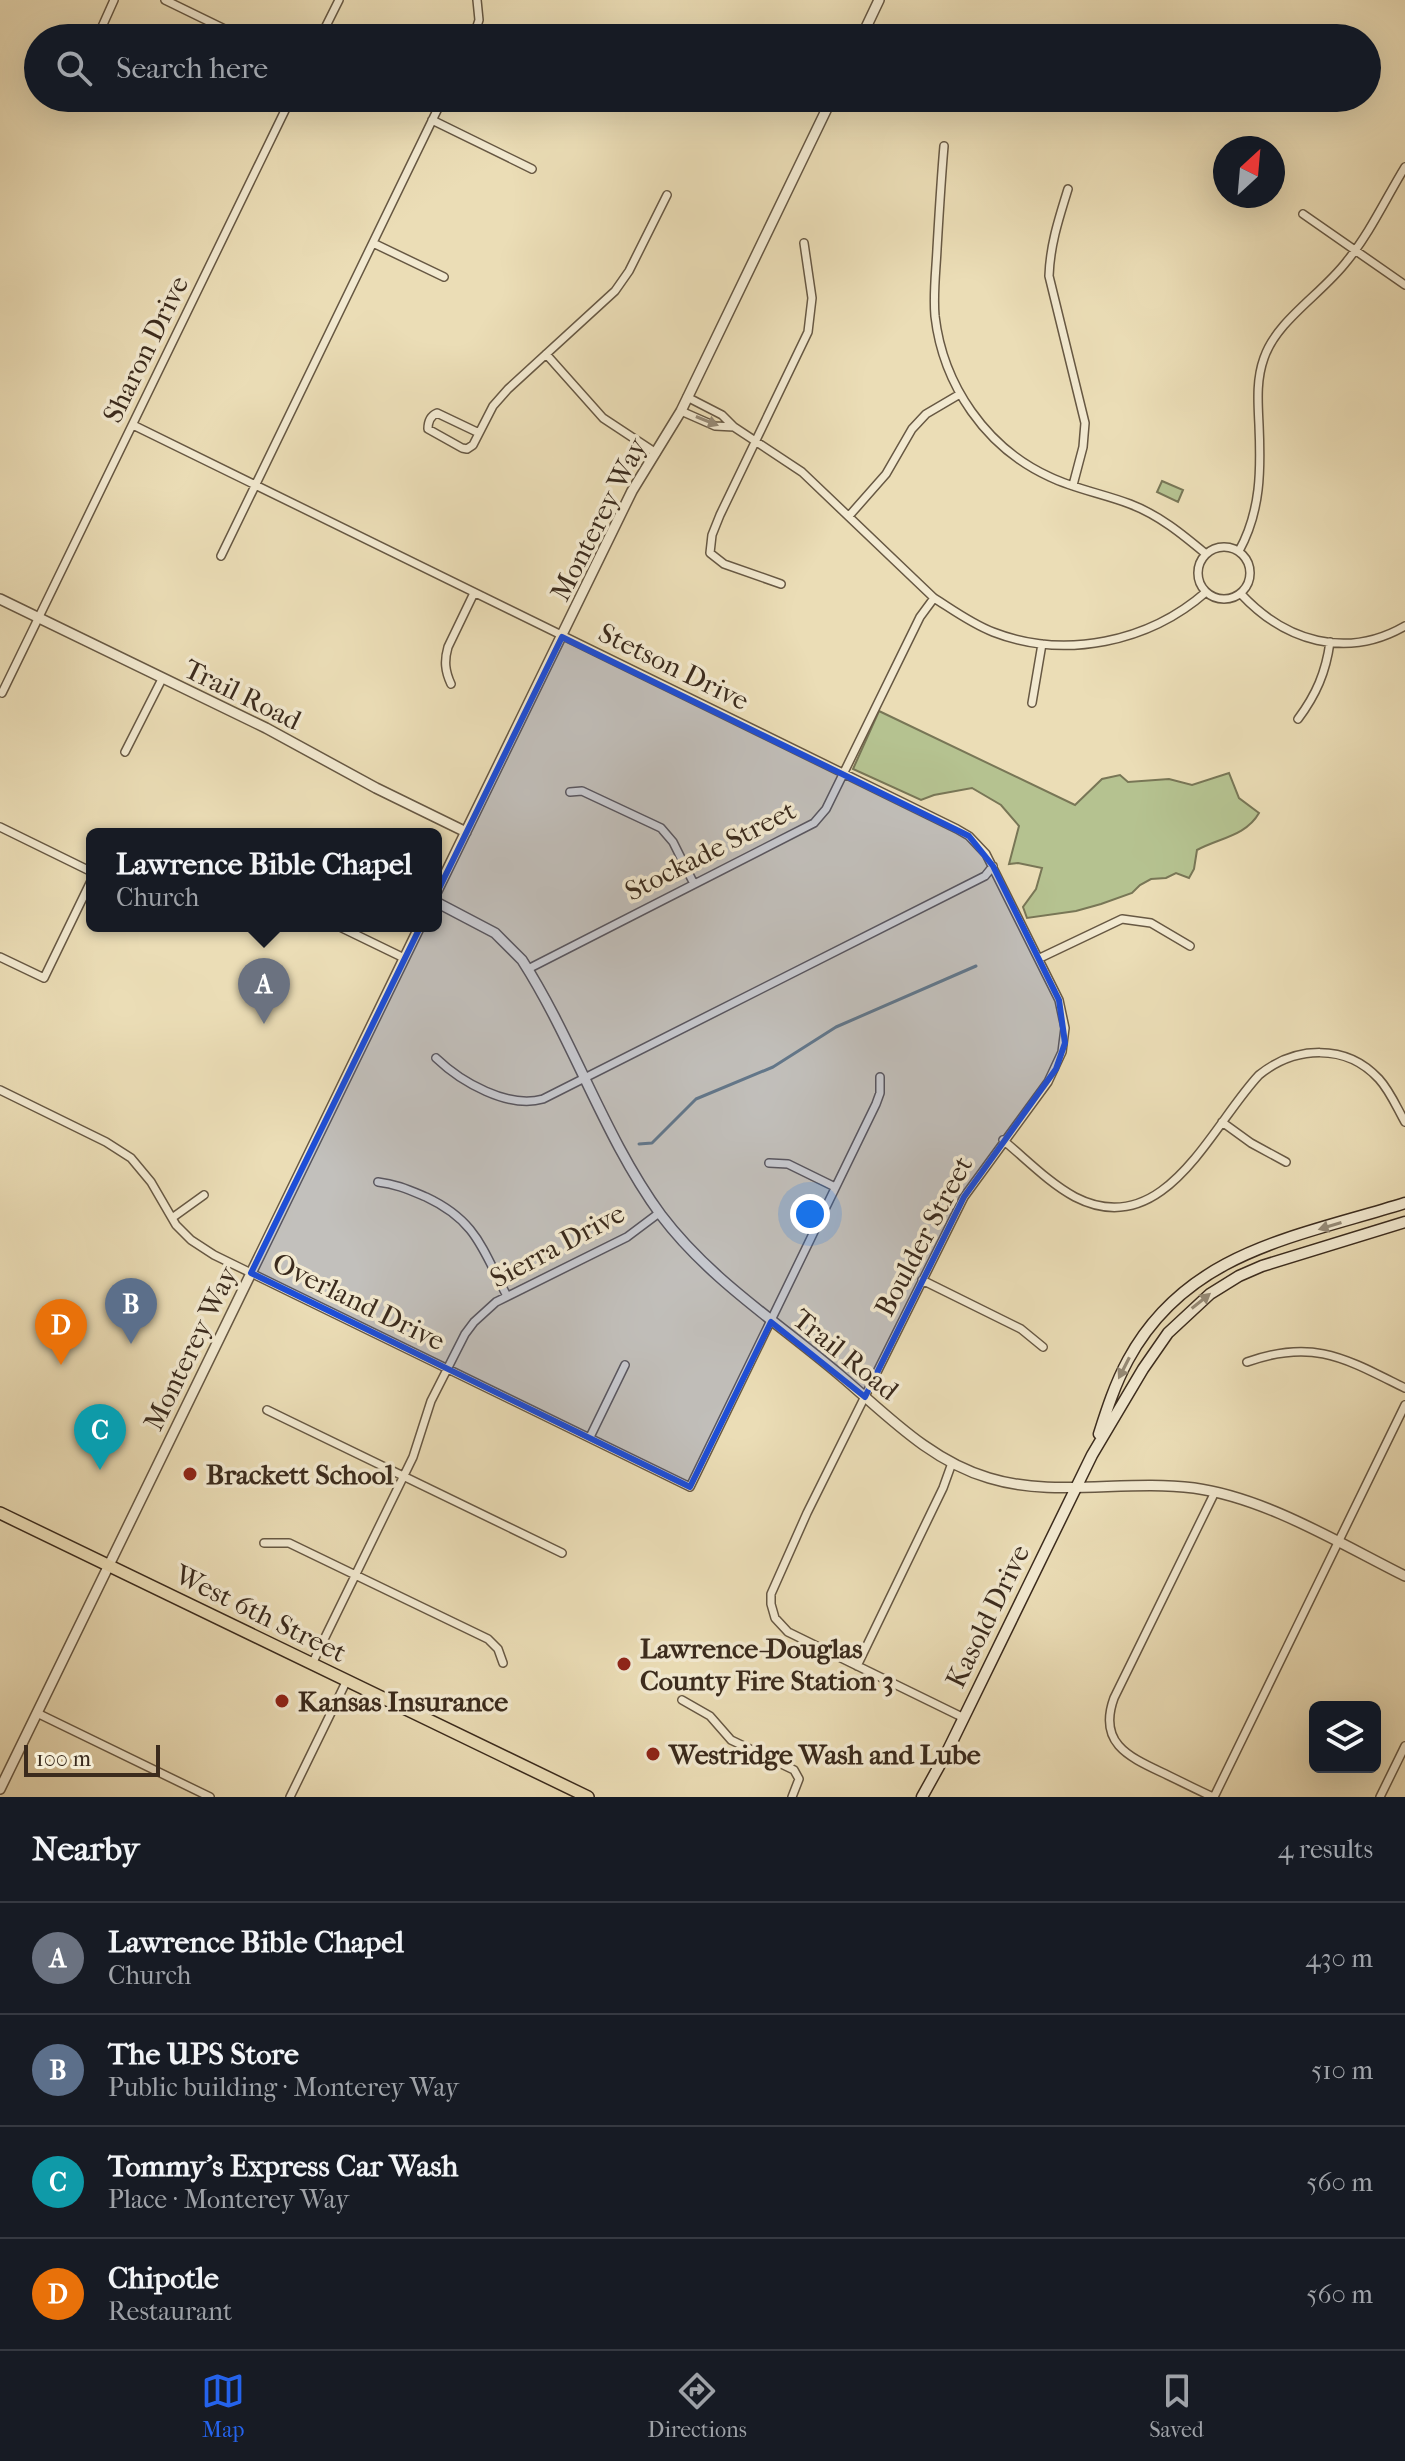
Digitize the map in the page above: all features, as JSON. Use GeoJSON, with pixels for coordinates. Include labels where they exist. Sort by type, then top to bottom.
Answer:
{"type":"FeatureCollection","features":[{"type":"Feature","properties":{"kind":"main road","name":"Kasold Drive"},"geometry":{"type":"LineString","coordinates":[[1092,1455],[1113,1392],[1128,1359],[1146,1332],[1187,1289],[1222,1265],[1269,1245],[1405,1203]]}},
{"type":"Feature","properties":{"kind":"main road","name":"Kasold Drive"},"geometry":{"type":"LineString","coordinates":[[922,1797],[964,1718],[1092,1455],[1168,1333],[1210,1294],[1239,1276],[1405,1222]]}},
{"type":"Feature","properties":{"kind":"main road","name":"West 6th Street"},"geometry":{"type":"LineString","coordinates":[[0,1513],[588,1797]]}},
{"type":"Feature","properties":{"kind":"street"},"geometry":{"type":"LineString","coordinates":[[103,24],[114,0]]}},
{"type":"Feature","properties":{"kind":"street"},"geometry":{"type":"LineString","coordinates":[[165,0],[214,24]]}},
{"type":"Feature","properties":{"kind":"street"},"geometry":{"type":"LineString","coordinates":[[327,24],[339,0]]}},
{"type":"Feature","properties":{"kind":"street"},"geometry":{"type":"LineString","coordinates":[[477,0],[478,24]]}},
{"type":"Feature","properties":{"kind":"street"},"geometry":{"type":"LineString","coordinates":[[868,24],[879,0]]}},
{"type":"Feature","properties":{"kind":"street","name":"Sharon Drive"},"geometry":{"type":"LineString","coordinates":[[2,693],[284,112]]}},
{"type":"Feature","properties":{"kind":"street"},"geometry":{"type":"LineString","coordinates":[[221,556],[436,112]]}},
{"type":"Feature","properties":{"kind":"street","name":"Monterey Way"},"geometry":{"type":"LineString","coordinates":[[442,881],[632,491],[681,411],[825,112]]}},
{"type":"Feature","properties":{"kind":"street"},"geometry":{"type":"LineString","coordinates":[[432,120],[532,169]]}},
{"type":"Feature","properties":{"kind":"street"},"geometry":{"type":"LineString","coordinates":[[944,146],[935,315],[943,356],[968,409],[991,436],[1034,469],[1152,514],[1175,528],[1206,554]]}},
{"type":"Feature","properties":{"kind":"street"},"geometry":{"type":"LineString","coordinates":[[1239,551],[1253,519],[1260,483],[1258,389],[1264,359],[1286,323],[1332,280],[1355,250],[1405,167]]}},
{"type":"Feature","properties":{"kind":"street"},"geometry":{"type":"LineString","coordinates":[[1068,189],[1054,233],[1049,276],[1085,423],[1083,447],[1073,485]]}},
{"type":"Feature","properties":{"kind":"street"},"geometry":{"type":"LineString","coordinates":[[479,433],[437,413],[428,424],[428,429],[433,433],[462,448],[473,445],[493,406],[508,389],[615,291],[629,271],[667,195]]}},
{"type":"Feature","properties":{"kind":"street"},"geometry":{"type":"LineString","coordinates":[[1303,214],[1405,285]]}},
{"type":"Feature","properties":{"kind":"street"},"geometry":{"type":"LineString","coordinates":[[373,243],[444,277]]}},
{"type":"Feature","properties":{"kind":"street"},"geometry":{"type":"LineString","coordinates":[[781,584],[724,564],[710,553],[712,535],[720,515],[808,332],[812,298],[804,243]]}},
{"type":"Feature","properties":{"kind":"street"},"geometry":{"type":"LineString","coordinates":[[546,354],[603,418],[656,453]]}},
{"type":"Feature","properties":{"kind":"street"},"geometry":{"type":"LineString","coordinates":[[849,516],[886,474],[912,429],[926,414],[960,394]]}},
{"type":"Feature","properties":{"kind":"street"},"geometry":{"type":"LineString","coordinates":[[687,397],[722,415],[734,427],[802,472],[934,598],[992,632],[1042,644],[1078,645],[1127,637],[1167,620],[1206,592]]}},
{"type":"Feature","properties":{"kind":"street"},"geometry":{"type":"LineString","coordinates":[[681,411],[715,426],[734,427]]}},
{"type":"Feature","properties":{"kind":"street","name":"Stetson Drive"},"geometry":{"type":"LineString","coordinates":[[133,425],[957,829],[980,846],[1025,928]]}},
{"type":"Feature","properties":{"kind":"street"},"geometry":{"type":"LineString","coordinates":[[1222,546],[1239,551],[1251,572],[1250,580],[1241,594],[1219,599],[1206,592],[1198,577],[1201,561],[1206,554],[1222,546]]}},
{"type":"Feature","properties":{"kind":"street"},"geometry":{"type":"LineString","coordinates":[[451,684],[445,657],[474,593]]}},
{"type":"Feature","properties":{"kind":"street"},"geometry":{"type":"LineString","coordinates":[[1241,594],[1278,626],[1306,638],[1330,642],[1363,641],[1405,626]]}},
{"type":"Feature","properties":{"kind":"street","name":"Stockade Street"},"geometry":{"type":"LineString","coordinates":[[528,969],[814,823],[826,809],[920,617],[934,598]]}},
{"type":"Feature","properties":{"kind":"street","name":"Trail Road"},"geometry":{"type":"LineString","coordinates":[[0,599],[266,728],[376,788],[466,832]]}},
{"type":"Feature","properties":{"kind":"street"},"geometry":{"type":"LineString","coordinates":[[1298,719],[1317,690],[1330,642]]}},
{"type":"Feature","properties":{"kind":"street"},"geometry":{"type":"LineString","coordinates":[[1032,703],[1042,644]]}},
{"type":"Feature","properties":{"kind":"street"},"geometry":{"type":"LineString","coordinates":[[125,752],[162,679]]}},
{"type":"Feature","properties":{"kind":"street"},"geometry":{"type":"LineString","coordinates":[[570,792],[582,791],[661,828],[673,842],[694,884]]}},
{"type":"Feature","properties":{"kind":"street"},"geometry":{"type":"LineString","coordinates":[[0,827],[86,869]]}},
{"type":"Feature","properties":{"kind":"street"},"geometry":{"type":"LineString","coordinates":[[436,1058],[452,1074],[514,1102],[543,1099],[985,876],[993,866]]}},
{"type":"Feature","properties":{"kind":"street"},"geometry":{"type":"LineString","coordinates":[[0,957],[44,978],[86,891]]}},
{"type":"Feature","properties":{"kind":"street","name":"Trail Road"},"geometry":{"type":"LineString","coordinates":[[442,905],[495,933],[513,949],[528,969],[641,1186],[679,1237],[713,1272],[771,1322],[920,1442],[952,1463],[1010,1484],[1175,1487],[1215,1492],[1262,1506],[1405,1576]]}},
{"type":"Feature","properties":{"kind":"street"},"geometry":{"type":"LineString","coordinates":[[1040,958],[1122,919],[1151,923],[1190,946]]}},
{"type":"Feature","properties":{"kind":"street","name":"Boulder Street"},"geometry":{"type":"LineString","coordinates":[[857,1666],[788,1632],[774,1615],[771,1604],[774,1585],[964,1197],[1048,1082],[1059,1061],[1065,1043],[1063,1014],[1025,928]]}},
{"type":"Feature","properties":{"kind":"street"},"geometry":{"type":"LineString","coordinates":[[350,932],[404,958]]}},
{"type":"Feature","properties":{"kind":"street","name":"Monterey Way"},"geometry":{"type":"LineString","coordinates":[[0,1789],[417,932]]}},
{"type":"Feature","properties":{"kind":"street"},"geometry":{"type":"LineString","coordinates":[[1003,1140],[1076,1198],[1104,1207],[1126,1208],[1148,1200],[1173,1183],[1253,1082],[1270,1066],[1290,1056],[1314,1052],[1345,1056],[1368,1069],[1388,1091],[1404,1117]]}},
{"type":"Feature","properties":{"kind":"street"},"geometry":{"type":"LineString","coordinates":[[771,1322],[876,1104],[880,1077]]}},
{"type":"Feature","properties":{"kind":"street","name":"Overland Drive"},"geometry":{"type":"LineString","coordinates":[[0,1090],[121,1151],[146,1174],[172,1218],[201,1247],[690,1487],[771,1322]]}},
{"type":"Feature","properties":{"kind":"street"},"geometry":{"type":"LineString","coordinates":[[1222,1122],[1251,1143],[1286,1162]]}},
{"type":"Feature","properties":{"kind":"street"},"geometry":{"type":"LineString","coordinates":[[769,1163],[788,1164],[835,1187]]}},
{"type":"Feature","properties":{"kind":"street"},"geometry":{"type":"LineString","coordinates":[[378,1182],[397,1184],[445,1206],[464,1221],[507,1296]]}},
{"type":"Feature","properties":{"kind":"street"},"geometry":{"type":"LineString","coordinates":[[172,1218],[204,1195]]}},
{"type":"Feature","properties":{"kind":"street","name":"Sierra Drive"},"geometry":{"type":"LineString","coordinates":[[312,1664],[413,1457],[431,1401],[474,1322],[484,1311],[507,1296],[627,1237],[659,1213]]}},
{"type":"Feature","properties":{"kind":"street"},"geometry":{"type":"LineString","coordinates":[[922,1280],[1021,1329],[1043,1347]]}},
{"type":"Feature","properties":{"kind":"street"},"geometry":{"type":"LineString","coordinates":[[1247,1362],[1268,1354],[1289,1351],[1320,1352],[1348,1360],[1405,1388]]}},
{"type":"Feature","properties":{"kind":"street"},"geometry":{"type":"LineString","coordinates":[[590,1437],[625,1365]]}},
{"type":"Feature","properties":{"kind":"street"},"geometry":{"type":"LineString","coordinates":[[1215,1492],[1114,1698],[1109,1719],[1114,1739],[1131,1758],[1213,1797],[1405,1405]]}},
{"type":"Feature","properties":{"kind":"street"},"geometry":{"type":"LineString","coordinates":[[267,1410],[562,1553]]}},
{"type":"Feature","properties":{"kind":"street"},"geometry":{"type":"LineString","coordinates":[[952,1463],[943,1488],[857,1666],[964,1718]]}},
{"type":"Feature","properties":{"kind":"street"},"geometry":{"type":"LineString","coordinates":[[264,1543],[289,1543],[488,1639],[498,1649],[503,1663]]}},
{"type":"Feature","properties":{"kind":"street"},"geometry":{"type":"LineString","coordinates":[[290,1797],[347,1680]]}},
{"type":"Feature","properties":{"kind":"street"},"geometry":{"type":"LineString","coordinates":[[682,1700],[710,1716],[731,1740],[794,1770],[799,1779],[792,1797]]}},
{"type":"Feature","properties":{"kind":"street"},"geometry":{"type":"LineString","coordinates":[[37,1713],[210,1797]]}},
{"type":"Feature","properties":{"kind":"street"},"geometry":{"type":"LineString","coordinates":[[1380,1797],[1405,1746]]}},
{"type":"Feature","properties":{"kind":"highlighted area"},"geometry":{"type":"Polygon","coordinates":[[[562,637],[969,836],[993,866],[1059,1000],[1065,1043],[1056,1069],[964,1197],[865,1397],[771,1322],[690,1487],[251,1273],[562,637]]]}},
{"type":"Feature","properties":{"kind":"green space"},"geometry":{"type":"Polygon","coordinates":[[[1162,481],[1183,490],[1178,502],[1157,492],[1162,481]]]}},
{"type":"Feature","properties":{"kind":"green space"},"geometry":{"type":"Polygon","coordinates":[[[879,711],[1075,805],[1102,779],[1120,775],[1128,782],[1169,779],[1192,785],[1229,773],[1239,798],[1259,813],[1239,832],[1197,850],[1189,878],[1176,873],[1166,878],[1151,879],[1132,893],[1101,904],[1027,918],[1023,907],[1036,889],[1042,868],[1009,864],[1019,826],[1001,805],[972,788],[921,800],[853,769],[879,711]]]}},
{"type":"Feature","properties":{"kind":"waterway"},"geometry":{"type":"LineString","coordinates":[[639,1144],[652,1143],[696,1099],[773,1067],[836,1027],[976,966]]}},
{"type":"Feature","properties":{"kind":"place","name":"Lawrence Bible Chapel"},"geometry":{"type":"Point","coordinates":[264,1024]}},
{"type":"Feature","properties":{"kind":"place","name":"The UPS Store"},"geometry":{"type":"Point","coordinates":[131,1344]}},
{"type":"Feature","properties":{"kind":"place","name":"Chipotle"},"geometry":{"type":"Point","coordinates":[61,1365]}},
{"type":"Feature","properties":{"kind":"place","name":"Tommy's Express Car Wash"},"geometry":{"type":"Point","coordinates":[100,1470]}},
{"type":"Feature","properties":{"kind":"place","name":"Brackett School"},"geometry":{"type":"Point","coordinates":[190,1474]}},
{"type":"Feature","properties":{"kind":"place","name":"Lawrence-Douglas County Fire Station 3"},"geometry":{"type":"Point","coordinates":[624,1664]}},
{"type":"Feature","properties":{"kind":"place","name":"Kansas Insurance"},"geometry":{"type":"Point","coordinates":[282,1701]}},
{"type":"Feature","properties":{"kind":"place","name":"Westridge Wash and Lube"},"geometry":{"type":"Point","coordinates":[653,1754]}}]}
